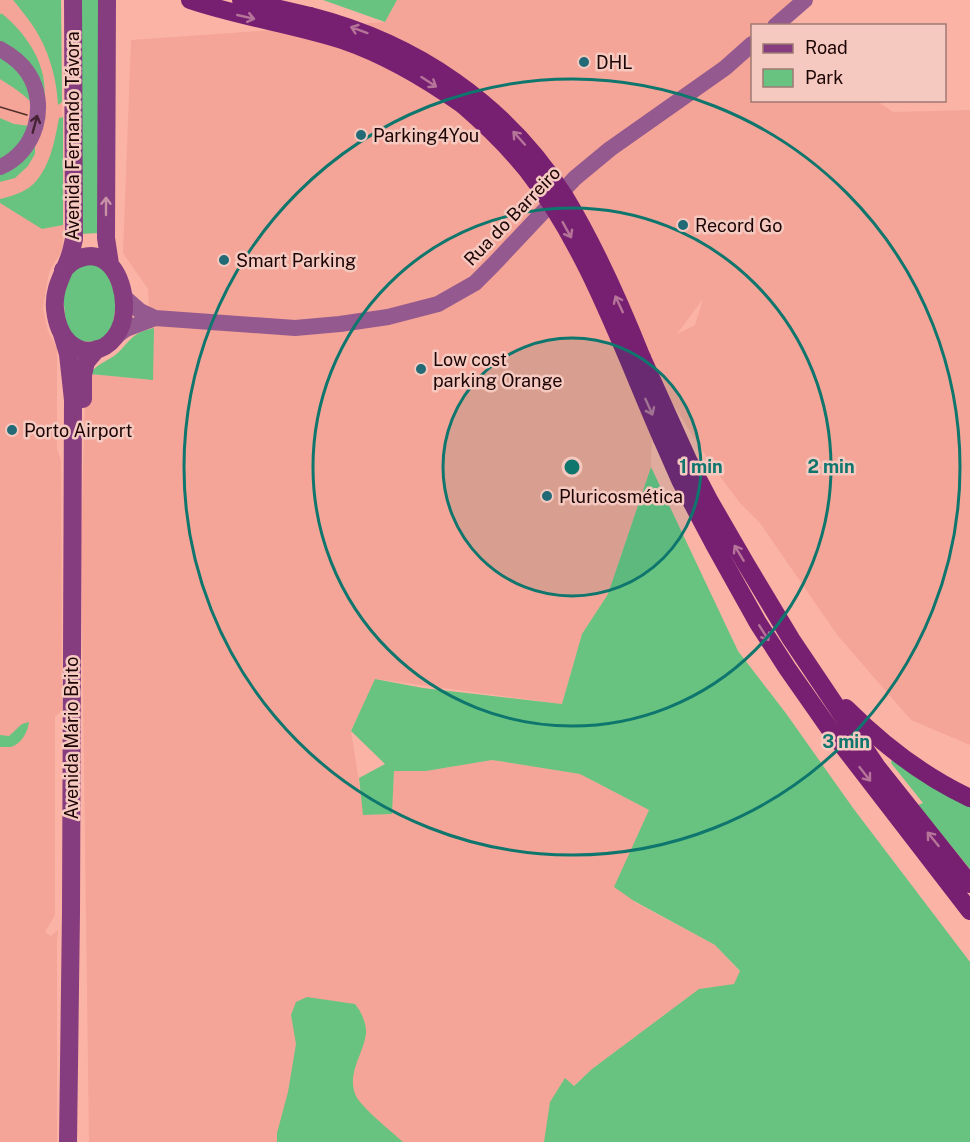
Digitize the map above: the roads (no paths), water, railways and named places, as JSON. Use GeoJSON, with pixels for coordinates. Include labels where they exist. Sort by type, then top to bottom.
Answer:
{"type":"FeatureCollection","features":[{"type":"Feature","properties":{"kind":"highway"},"geometry":{"type":"LineString","coordinates":[[190,0],[233,14],[323,34],[365,48],[435,85],[463,105],[511,151],[540,187],[566,228],[597,290],[680,480],[758,623],[829,728],[970,911]]}},
{"type":"Feature","properties":{"kind":"highway"},"geometry":{"type":"LineString","coordinates":[[241,0],[355,29],[396,46],[464,88],[523,142],[551,177],[576,216],[602,266],[688,460],[763,594],[877,767],[970,884]]}},
{"type":"Feature","properties":{"kind":"highway"},"geometry":{"type":"LineString","coordinates":[[814,673],[886,745],[941,784],[970,798]]}},
{"type":"Feature","properties":{"kind":"main road","name":"Avenida Fernando Távora"},"geometry":{"type":"LineString","coordinates":[[63,270],[71,253],[74,239],[73,0]]}},
{"type":"Feature","properties":{"kind":"main road","name":"Avenida Fernando Távora"},"geometry":{"type":"LineString","coordinates":[[107,0],[106,238],[110,264]]}},
{"type":"Feature","properties":{"kind":"main road"},"geometry":{"type":"LineString","coordinates":[[777,24],[805,0]]}},
{"type":"Feature","properties":{"kind":"main road","name":"Rua do Barreiro"},"geometry":{"type":"LineString","coordinates":[[123,296],[140,311],[155,318],[295,328],[388,317],[438,304],[474,283],[575,178],[610,149],[716,75],[751,46]]}},
{"type":"Feature","properties":{"kind":"main road"},"geometry":{"type":"LineString","coordinates":[[0,49],[13,56],[28,72],[38,104],[35,128],[25,148],[15,158],[0,167]]}},
{"type":"Feature","properties":{"kind":"main road"},"geometry":{"type":"LineString","coordinates":[[92,256],[110,264],[121,282],[125,306],[120,326],[115,338],[105,347],[97,350],[82,350],[68,342],[62,334],[55,309],[58,282],[63,270],[73,261],[92,256]]}},
{"type":"Feature","properties":{"kind":"main road","name":"Rua do Barreiro"},"geometry":{"type":"LineString","coordinates":[[115,338],[126,328],[155,318]]}},
{"type":"Feature","properties":{"kind":"main road","name":"Avenida Mário Brito"},"geometry":{"type":"LineString","coordinates":[[62,334],[68,354],[73,400],[68,1142]]}},
{"type":"Feature","properties":{"kind":"main road","name":"Avenida Mário Brito"},"geometry":{"type":"LineString","coordinates":[[78,1142],[82,972],[83,375],[86,362],[97,350]]}},
{"type":"Feature","properties":{"kind":"tram line"},"geometry":{"type":"LineString","coordinates":[[0,107],[27,115]]}},
{"type":"Feature","properties":{"kind":"place","name":"DHL"},"geometry":{"type":"Point","coordinates":[584,62]}},
{"type":"Feature","properties":{"kind":"place","name":"Parking4You"},"geometry":{"type":"Point","coordinates":[361,135]}},
{"type":"Feature","properties":{"kind":"place","name":"Record Go"},"geometry":{"type":"Point","coordinates":[683,225]}},
{"type":"Feature","properties":{"kind":"place","name":"Smart Parking"},"geometry":{"type":"Point","coordinates":[224,260]}},
{"type":"Feature","properties":{"kind":"place","name":"Low cost parking Orange"},"geometry":{"type":"Point","coordinates":[421,369]}},
{"type":"Feature","properties":{"kind":"place","name":"Porto Airport"},"geometry":{"type":"Point","coordinates":[12,430]}},
{"type":"Feature","properties":{"kind":"place","name":"Pluricosmética"},"geometry":{"type":"Point","coordinates":[547,496]}}]}
